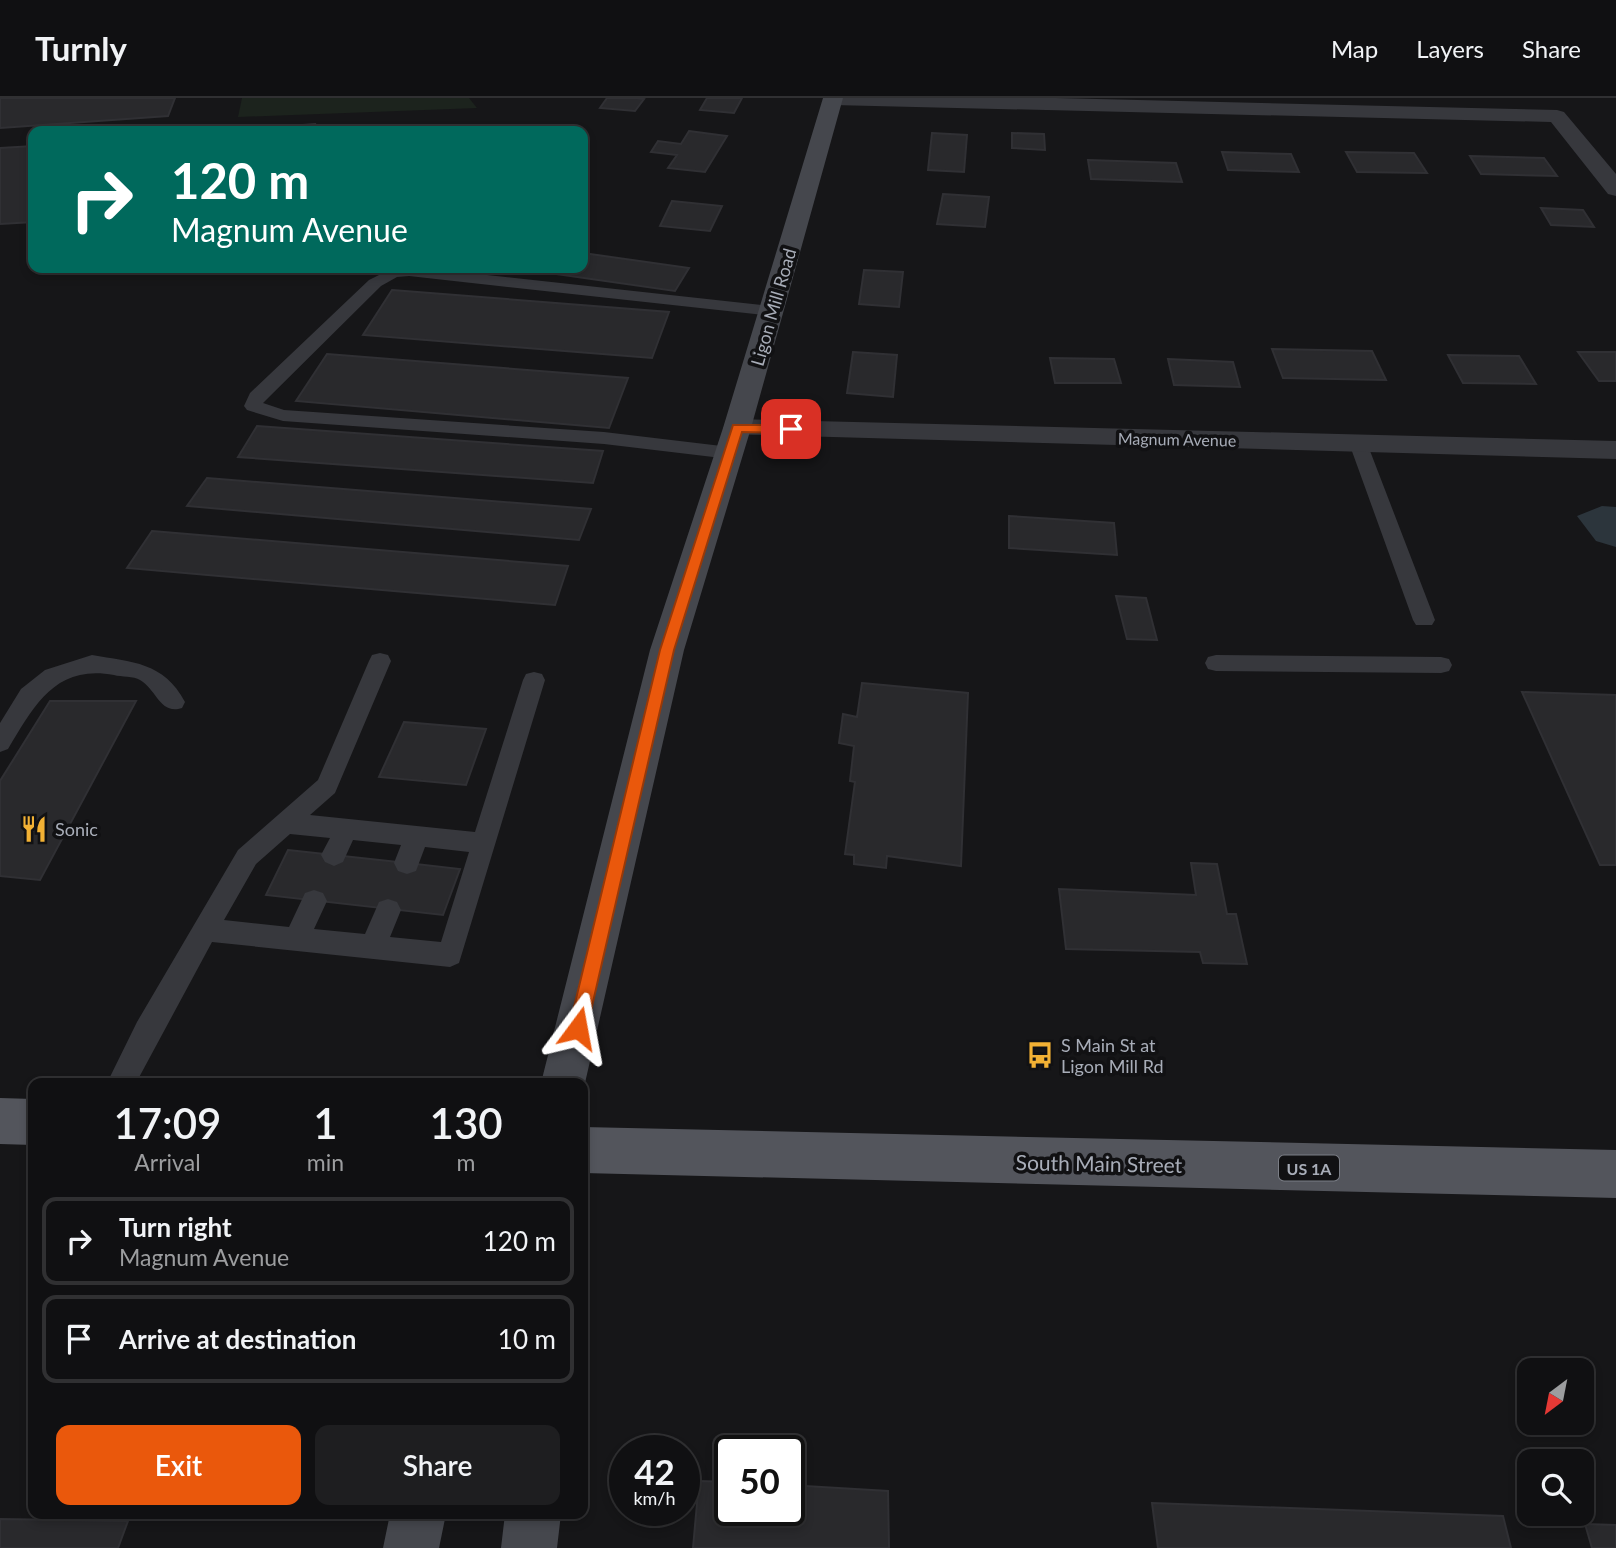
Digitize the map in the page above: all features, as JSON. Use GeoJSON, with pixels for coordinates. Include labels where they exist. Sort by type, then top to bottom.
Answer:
{"type":"FeatureCollection","features":[{"type":"Feature","properties":{"kind":"main road","name":"Ligon Mill Road"},"geometry":{"type":"LineString","coordinates":[[564,1078],[667,650],[733,440],[833,98]]}},
{"type":"Feature","properties":{"kind":"main road"},"geometry":{"type":"LineString","coordinates":[[0,1121],[28,1122]]}},
{"type":"Feature","properties":{"kind":"main road","name":"South Main Street"},"geometry":{"type":"LineString","coordinates":[[588,1150],[1616,1174]]}},
{"type":"Feature","properties":{"kind":"main road"},"geometry":{"type":"LineString","coordinates":[[411,1548],[417,1519]]}},
{"type":"Feature","properties":{"kind":"main road"},"geometry":{"type":"LineString","coordinates":[[529,1548],[532,1519]]}},
{"type":"Feature","properties":{"kind":"street"},"geometry":{"type":"LineString","coordinates":[[833,98],[1557,116],[1616,188]]}},
{"type":"Feature","properties":{"kind":"street","name":"Magnum Avenue"},"geometry":{"type":"LineString","coordinates":[[733,440],[1358,443],[1616,450]]}},
{"type":"Feature","properties":{"kind":"lane"},"geometry":{"type":"LineString","coordinates":[[393,273],[375,283],[256,397],[253,406],[283,415],[604,438],[733,440]]}},
{"type":"Feature","properties":{"kind":"lane"},"geometry":{"type":"LineString","coordinates":[[428,273],[772,310]]}},
{"type":"Feature","properties":{"kind":"lane"},"geometry":{"type":"LineString","coordinates":[[1358,443],[1424,620]]}},
{"type":"Feature","properties":{"kind":"lane"},"geometry":{"type":"LineString","coordinates":[[124,1078],[147,1031],[247,857],[327,786],[380,661]]}},
{"type":"Feature","properties":{"kind":"lane"},"geometry":{"type":"LineString","coordinates":[[0,743],[29,695],[53,676],[92,663],[147,673],[174,702]]}},
{"type":"Feature","properties":{"kind":"lane"},"geometry":{"type":"LineString","coordinates":[[1216,663],[1441,665]]}},
{"type":"Feature","properties":{"kind":"lane"},"geometry":{"type":"LineString","coordinates":[[207,930],[450,956],[534,680]]}},
{"type":"Feature","properties":{"kind":"lane"},"geometry":{"type":"LineString","coordinates":[[285,822],[484,843]]}},
{"type":"Feature","properties":{"kind":"lane"},"geometry":{"type":"LineString","coordinates":[[334,855],[346,829]]}},
{"type":"Feature","properties":{"kind":"lane"},"geometry":{"type":"LineString","coordinates":[[407,863],[417,836]]}},
{"type":"Feature","properties":{"kind":"lane"},"geometry":{"type":"LineString","coordinates":[[297,939],[314,901]]}},
{"type":"Feature","properties":{"kind":"lane"},"geometry":{"type":"LineString","coordinates":[[373,947],[388,910]]}},
{"type":"Feature","properties":{"kind":"shaded area"},"geometry":{"type":"Polygon","coordinates":[[[242,98],[469,98],[477,108],[238,117],[242,98]]]}},
{"type":"Feature","properties":{"kind":"shaded area"},"geometry":{"type":"Polygon","coordinates":[[[1602,506],[1616,507],[1616,547],[1596,541],[1577,516],[1602,506]]]}},
{"type":"Feature","properties":{"kind":"building"},"geometry":{"type":"Polygon","coordinates":[[[0,98],[175,98],[168,116],[0,128],[0,98]]]}},
{"type":"Feature","properties":{"kind":"building"},"geometry":{"type":"Polygon","coordinates":[[[607,98],[644,99],[635,111],[600,108],[607,98]]]}},
{"type":"Feature","properties":{"kind":"building"},"geometry":{"type":"Polygon","coordinates":[[[707,98],[742,98],[734,113],[700,110],[707,98]]]}},
{"type":"Feature","properties":{"kind":"building"},"geometry":{"type":"Polygon","coordinates":[[[689,131],[727,136],[705,172],[668,168],[677,155],[651,152],[658,141],[681,144],[689,131]]]}},
{"type":"Feature","properties":{"kind":"building"},"geometry":{"type":"Polygon","coordinates":[[[932,133],[967,135],[964,172],[928,170],[932,133]]]}},
{"type":"Feature","properties":{"kind":"building"},"geometry":{"type":"Polygon","coordinates":[[[1012,133],[1044,134],[1045,150],[1012,148],[1012,133]]]}},
{"type":"Feature","properties":{"kind":"building"},"geometry":{"type":"Polygon","coordinates":[[[28,146],[28,222],[0,224],[0,148],[28,146]]]}},
{"type":"Feature","properties":{"kind":"building"},"geometry":{"type":"Polygon","coordinates":[[[1222,152],[1291,154],[1299,172],[1228,170],[1222,152]]]}},
{"type":"Feature","properties":{"kind":"building"},"geometry":{"type":"Polygon","coordinates":[[[1346,152],[1414,153],[1427,173],[1357,172],[1346,152]]]}},
{"type":"Feature","properties":{"kind":"building"},"geometry":{"type":"Polygon","coordinates":[[[1470,156],[1544,158],[1557,176],[1481,174],[1470,156]]]}},
{"type":"Feature","properties":{"kind":"building"},"geometry":{"type":"Polygon","coordinates":[[[1088,160],[1176,163],[1182,182],[1091,179],[1088,160]]]}},
{"type":"Feature","properties":{"kind":"building"},"geometry":{"type":"Polygon","coordinates":[[[943,194],[989,197],[985,227],[937,224],[943,194]]]}},
{"type":"Feature","properties":{"kind":"building"},"geometry":{"type":"Polygon","coordinates":[[[672,201],[722,206],[710,231],[660,226],[672,201]]]}},
{"type":"Feature","properties":{"kind":"building"},"geometry":{"type":"Polygon","coordinates":[[[1541,208],[1583,210],[1594,227],[1551,225],[1541,208]]]}},
{"type":"Feature","properties":{"kind":"building"},"geometry":{"type":"Polygon","coordinates":[[[588,254],[689,268],[675,291],[549,273],[588,273],[588,254]]]}},
{"type":"Feature","properties":{"kind":"building"},"geometry":{"type":"Polygon","coordinates":[[[864,270],[903,272],[899,307],[859,304],[864,270]]]}},
{"type":"Feature","properties":{"kind":"building"},"geometry":{"type":"Polygon","coordinates":[[[392,290],[669,312],[652,358],[363,335],[392,290]]]}},
{"type":"Feature","properties":{"kind":"building"},"geometry":{"type":"Polygon","coordinates":[[[1272,349],[1372,351],[1386,380],[1283,378],[1272,349]]]}},
{"type":"Feature","properties":{"kind":"building"},"geometry":{"type":"Polygon","coordinates":[[[853,352],[897,355],[893,397],[847,393],[853,352]]]}},
{"type":"Feature","properties":{"kind":"building"},"geometry":{"type":"Polygon","coordinates":[[[1578,352],[1616,352],[1616,381],[1599,381],[1578,352]]]}},
{"type":"Feature","properties":{"kind":"building"},"geometry":{"type":"Polygon","coordinates":[[[327,354],[628,378],[609,428],[296,401],[327,354]]]}},
{"type":"Feature","properties":{"kind":"building"},"geometry":{"type":"Polygon","coordinates":[[[1448,355],[1519,356],[1536,384],[1463,383],[1448,355]]]}},
{"type":"Feature","properties":{"kind":"building"},"geometry":{"type":"Polygon","coordinates":[[[1050,358],[1114,359],[1121,383],[1055,383],[1050,358]]]}},
{"type":"Feature","properties":{"kind":"building"},"geometry":{"type":"Polygon","coordinates":[[[1168,359],[1233,362],[1240,387],[1174,385],[1168,359]]]}},
{"type":"Feature","properties":{"kind":"building"},"geometry":{"type":"Polygon","coordinates":[[[257,426],[603,451],[593,483],[238,457],[257,426]]]}},
{"type":"Feature","properties":{"kind":"building"},"geometry":{"type":"Polygon","coordinates":[[[207,478],[591,509],[579,540],[187,506],[207,478]]]}},
{"type":"Feature","properties":{"kind":"building"},"geometry":{"type":"Polygon","coordinates":[[[1009,516],[1114,523],[1117,555],[1009,548],[1009,516]]]}},
{"type":"Feature","properties":{"kind":"building"},"geometry":{"type":"Polygon","coordinates":[[[152,531],[568,566],[555,605],[127,568],[152,531]]]}},
{"type":"Feature","properties":{"kind":"building"},"geometry":{"type":"Polygon","coordinates":[[[1116,596],[1146,598],[1157,640],[1127,639],[1116,596]]]}},
{"type":"Feature","properties":{"kind":"building"},"geometry":{"type":"Polygon","coordinates":[[[862,683],[968,693],[961,866],[887,856],[886,868],[854,864],[854,855],[845,854],[855,782],[850,781],[854,746],[839,743],[843,714],[857,717],[862,683]]]}},
{"type":"Feature","properties":{"kind":"building"},"geometry":{"type":"Polygon","coordinates":[[[1522,692],[1616,695],[1616,865],[1600,865],[1522,692]]]}},
{"type":"Feature","properties":{"kind":"building","name":"Sonic"},"geometry":{"type":"Polygon","coordinates":[[[50,701],[136,701],[40,880],[0,876],[0,781],[50,701]]]}},
{"type":"Feature","properties":{"kind":"building"},"geometry":{"type":"Polygon","coordinates":[[[404,722],[486,729],[466,785],[379,777],[404,722]]]}},
{"type":"Feature","properties":{"kind":"building"},"geometry":{"type":"Polygon","coordinates":[[[288,850],[460,869],[443,915],[266,895],[288,850]]]}},
{"type":"Feature","properties":{"kind":"building"},"geometry":{"type":"Polygon","coordinates":[[[1191,863],[1217,864],[1227,914],[1236,914],[1247,964],[1203,963],[1200,952],[1066,949],[1059,889],[1196,895],[1191,863]]]}},
{"type":"Feature","properties":{"kind":"building"},"geometry":{"type":"Polygon","coordinates":[[[700,1481],[714,1481],[714,1526],[805,1526],[805,1486],[888,1491],[889,1548],[693,1548],[695,1526],[700,1526],[700,1481]]]}},
{"type":"Feature","properties":{"kind":"building"},"geometry":{"type":"Polygon","coordinates":[[[1152,1503],[1503,1516],[1511,1548],[1158,1548],[1152,1503]]]}},
{"type":"Feature","properties":{"kind":"building"},"geometry":{"type":"Polygon","coordinates":[[[0,1519],[128,1521],[118,1548],[0,1548],[0,1519]]]}},
{"type":"Feature","properties":{"kind":"building"},"geometry":{"type":"Polygon","coordinates":[[[1616,1525],[1616,1548],[1592,1548],[1586,1526],[1616,1525]]]}},
{"type":"Feature","properties":{"kind":"place","name":"Sonic"},"geometry":{"type":"Point","coordinates":[34,829]}},
{"type":"Feature","properties":{"kind":"place","name":"S Main St at Ligon Mill Rd"},"geometry":{"type":"Point","coordinates":[1040,1055]}},
{"type":"Feature","properties":{"kind":"route"},"geometry":{"type":"LineString","coordinates":[[578,1028],[667,650],[737,428],[791,429]]}}]}
